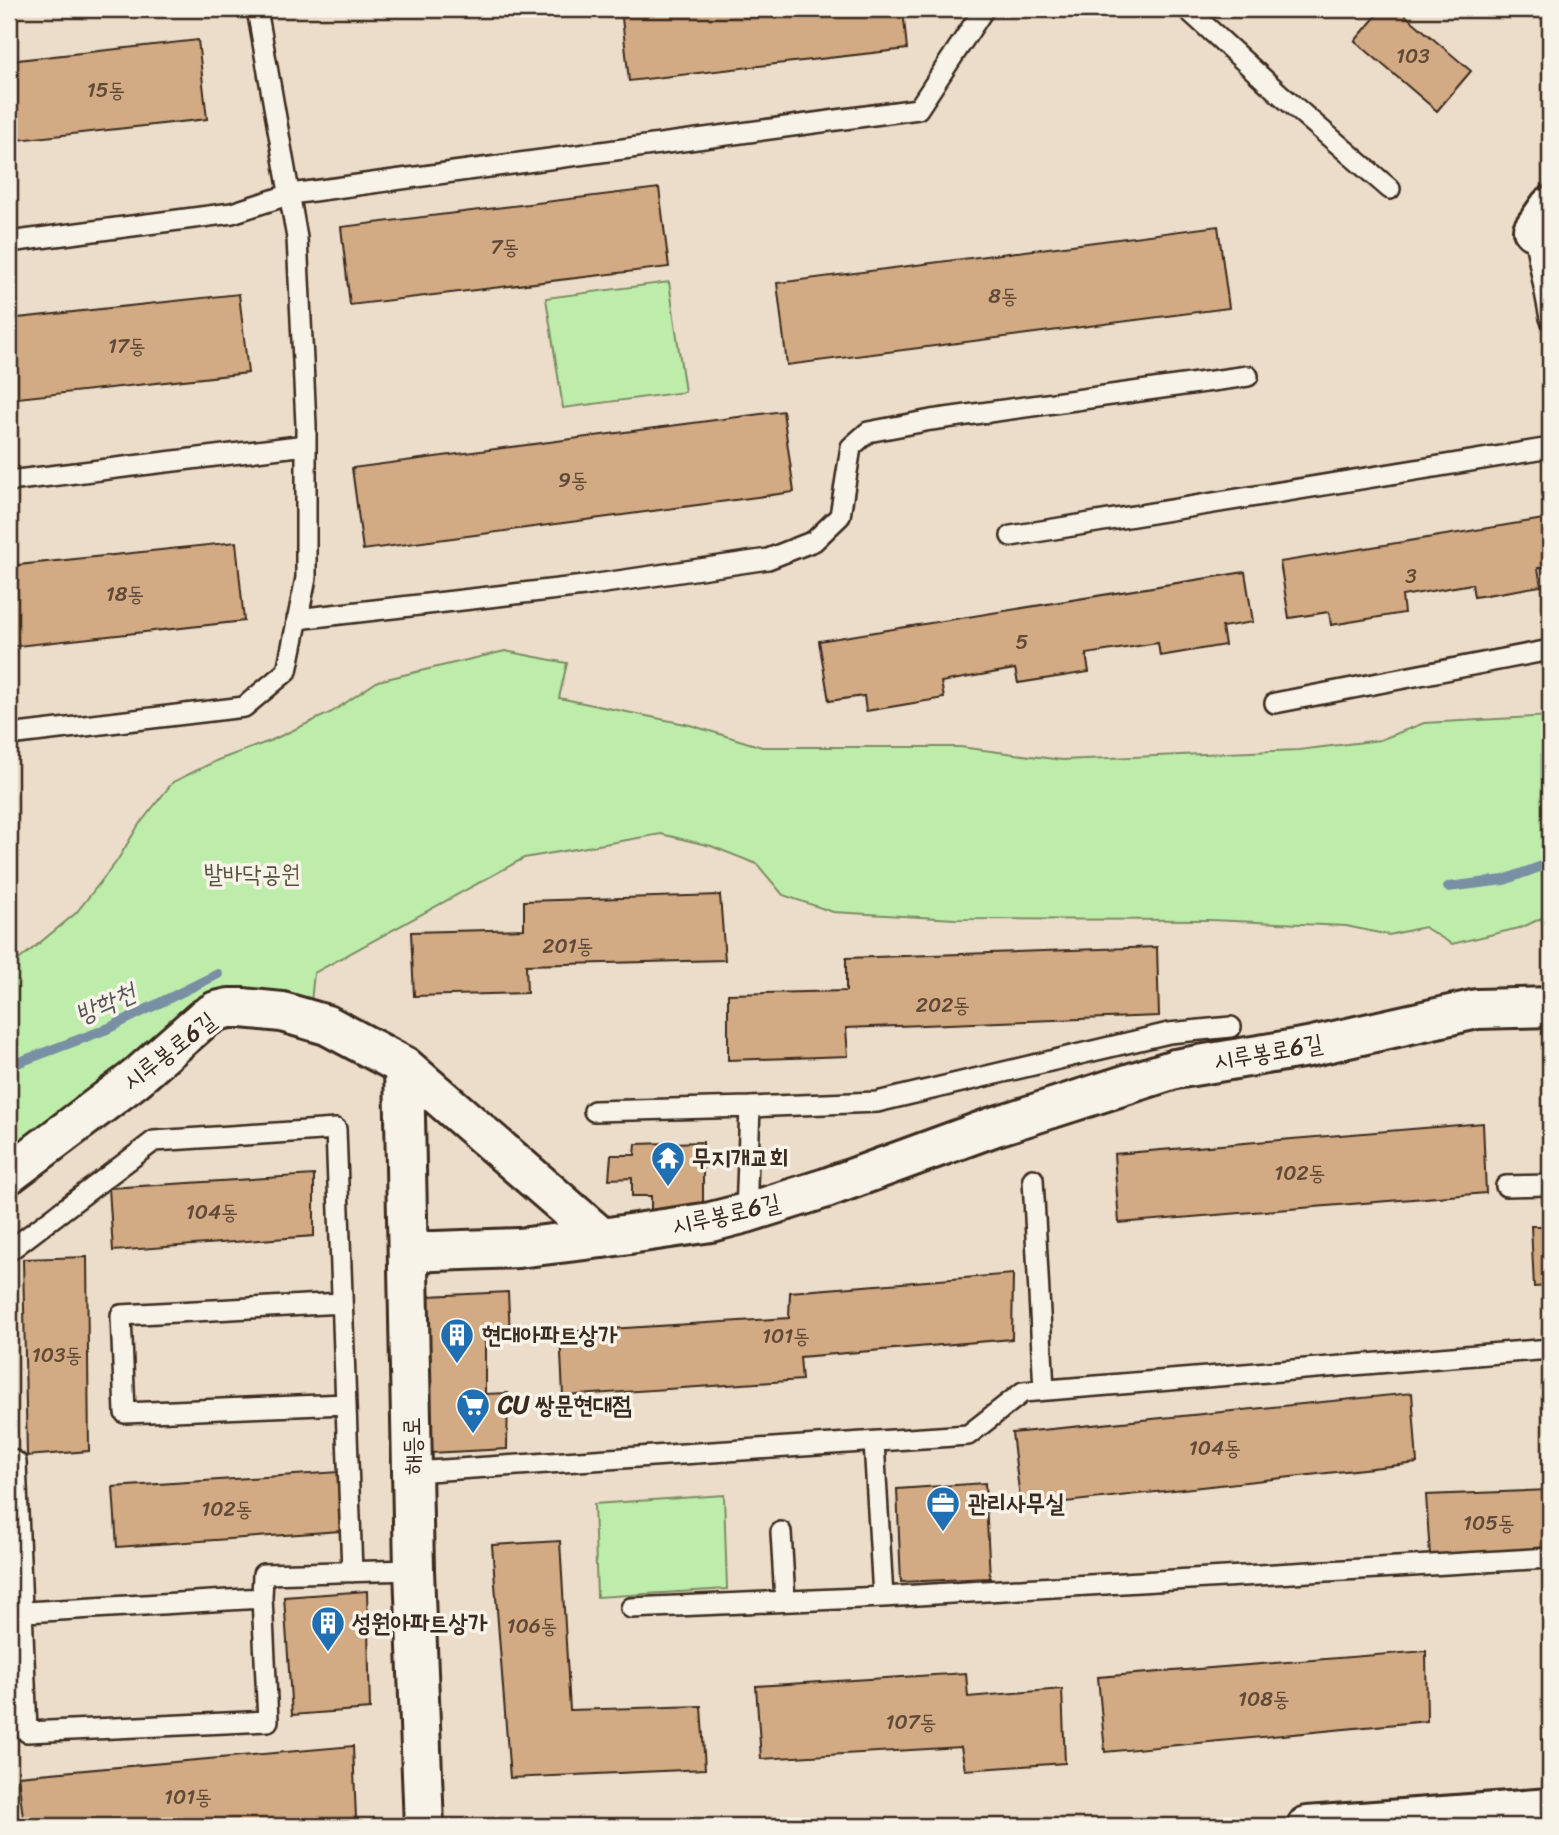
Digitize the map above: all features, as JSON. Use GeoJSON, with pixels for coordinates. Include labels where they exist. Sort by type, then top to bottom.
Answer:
{"type":"FeatureCollection","features":[{"type":"Feature","properties":{"kind":"street","name":"시루봉로6길"},"geometry":{"type":"LineString","coordinates":[[9,1174],[135,1079],[202,1020],[216,1011],[229,1008],[282,1013],[327,1025],[404,1066],[602,1238],[711,1222],[746,1213],[827,1188],[993,1127],[1175,1069],[1308,1047],[1477,1009],[1550,1007]]}},
{"type":"Feature","properties":{"kind":"street","name":"해등로"},"geometry":{"type":"LineString","coordinates":[[404,1066],[414,1570],[424,1826]]}},
{"type":"Feature","properties":{"kind":"street"},"geometry":{"type":"LineString","coordinates":[[408,1252],[518,1248],[602,1238]]}},
{"type":"Feature","properties":{"kind":"street"},"geometry":{"type":"LineString","coordinates":[[1307,1826],[1550,1808]]}},
{"type":"Feature","properties":{"kind":"lane"},"geometry":{"type":"LineString","coordinates":[[9,735],[244,707],[287,671],[306,578],[306,445],[297,238],[257,9]]}},
{"type":"Feature","properties":{"kind":"lane"},"geometry":{"type":"LineString","coordinates":[[9,242],[232,212],[291,194],[918,109],[984,9]]}},
{"type":"Feature","properties":{"kind":"lane"},"geometry":{"type":"LineString","coordinates":[[1187,9],[1390,189]]}},
{"type":"Feature","properties":{"kind":"lane"},"geometry":{"type":"LineString","coordinates":[[1542,218],[1550,317]]}},
{"type":"Feature","properties":{"kind":"lane"},"geometry":{"type":"LineString","coordinates":[[297,620],[584,586],[768,559],[814,541],[840,516],[851,447],[868,432],[931,420],[1248,376]]}},
{"type":"Feature","properties":{"kind":"lane"},"geometry":{"type":"LineString","coordinates":[[9,481],[306,445]]}},
{"type":"Feature","properties":{"kind":"lane"},"geometry":{"type":"LineString","coordinates":[[1011,536],[1550,448]]}},
{"type":"Feature","properties":{"kind":"lane"},"geometry":{"type":"LineString","coordinates":[[1276,703],[1550,650]]}},
{"type":"Feature","properties":{"kind":"lane"},"geometry":{"type":"LineString","coordinates":[[594,1111],[877,1102],[1169,1033],[1231,1027]]}},
{"type":"Feature","properties":{"kind":"lane"},"geometry":{"type":"LineString","coordinates":[[746,1213],[750,1107]]}},
{"type":"Feature","properties":{"kind":"lane"},"geometry":{"type":"LineString","coordinates":[[9,1251],[154,1142],[336,1129],[352,1572]]}},
{"type":"Feature","properties":{"kind":"lane"},"geometry":{"type":"LineString","coordinates":[[1034,1180],[1044,1390]]}},
{"type":"Feature","properties":{"kind":"lane"},"geometry":{"type":"LineString","coordinates":[[1507,1186],[1550,1185]]}},
{"type":"Feature","properties":{"kind":"lane"},"geometry":{"type":"LineString","coordinates":[[342,1303],[121,1315],[125,1413],[346,1404]]}},
{"type":"Feature","properties":{"kind":"lane"},"geometry":{"type":"LineString","coordinates":[[413,1472],[968,1435],[1023,1392],[1550,1349]]}},
{"type":"Feature","properties":{"kind":"lane"},"geometry":{"type":"LineString","coordinates":[[874,1442],[883,1597]]}},
{"type":"Feature","properties":{"kind":"lane"},"geometry":{"type":"LineString","coordinates":[[9,1458],[16,1462],[16,1613],[27,1732],[268,1721],[263,1574],[414,1570]]}},
{"type":"Feature","properties":{"kind":"lane"},"geometry":{"type":"LineString","coordinates":[[781,1531],[785,1601]]}},
{"type":"Feature","properties":{"kind":"lane"},"geometry":{"type":"LineString","coordinates":[[631,1608],[883,1597],[1550,1558]]}},
{"type":"Feature","properties":{"kind":"lane"},"geometry":{"type":"LineString","coordinates":[[16,1613],[262,1598]]}},
{"type":"Feature","properties":{"kind":"green space"},"geometry":{"type":"Polygon","coordinates":[[[669,282],[685,392],[563,408],[546,298],[669,282]]]}},
{"type":"Feature","properties":{"kind":"green space","name":"발바닥공원"},"geometry":{"type":"Polygon","coordinates":[[[505,651],[567,663],[559,698],[690,725],[762,747],[960,747],[1062,760],[1299,750],[1380,740],[1424,723],[1550,716],[1550,914],[1523,927],[1452,944],[1424,927],[1389,935],[1346,926],[1210,920],[955,919],[833,912],[783,895],[757,864],[711,846],[661,834],[524,858],[314,973],[311,1002],[225,991],[9,1155],[9,968],[76,913],[173,782],[332,712],[378,681],[505,651]]]}},
{"type":"Feature","properties":{"kind":"green space"},"geometry":{"type":"Polygon","coordinates":[[[724,1495],[727,1589],[597,1597],[594,1504],[724,1495]]]}},
{"type":"Feature","properties":{"kind":"building"},"geometry":{"type":"Polygon","coordinates":[[[621,9],[903,9],[907,49],[629,81],[621,9]]]}},
{"type":"Feature","properties":{"kind":"building"},"geometry":{"type":"Polygon","coordinates":[[[1382,9],[1398,9],[1471,71],[1437,111],[1355,41],[1382,9]]]}},
{"type":"Feature","properties":{"kind":"building"},"geometry":{"type":"Polygon","coordinates":[[[198,40],[207,119],[9,141],[9,61],[198,40]]]}},
{"type":"Feature","properties":{"kind":"building"},"geometry":{"type":"Polygon","coordinates":[[[659,188],[669,267],[350,305],[341,227],[659,188]]]}},
{"type":"Feature","properties":{"kind":"building"},"geometry":{"type":"Polygon","coordinates":[[[1218,226],[1229,308],[787,365],[777,283],[1218,226]]]}},
{"type":"Feature","properties":{"kind":"building"},"geometry":{"type":"Polygon","coordinates":[[[239,294],[248,373],[9,399],[9,319],[239,294]]]}},
{"type":"Feature","properties":{"kind":"building"},"geometry":{"type":"Polygon","coordinates":[[[783,411],[794,492],[363,550],[352,468],[783,411]]]}},
{"type":"Feature","properties":{"kind":"building"},"geometry":{"type":"Polygon","coordinates":[[[1550,518],[1550,566],[1538,568],[1541,586],[1474,597],[1472,584],[1402,596],[1404,613],[1331,625],[1329,612],[1289,618],[1280,562],[1550,518]]]}},
{"type":"Feature","properties":{"kind":"building"},"geometry":{"type":"Polygon","coordinates":[[[236,542],[244,621],[9,647],[9,566],[236,542]]]}},
{"type":"Feature","properties":{"kind":"building"},"geometry":{"type":"Polygon","coordinates":[[[1245,572],[1253,622],[1222,627],[1225,645],[1160,656],[1158,643],[1086,654],[1089,672],[1018,683],[1015,669],[941,682],[944,698],[866,711],[864,696],[829,701],[819,641],[1245,572]]]}},
{"type":"Feature","properties":{"kind":"building"},"geometry":{"type":"Polygon","coordinates":[[[720,895],[725,960],[526,965],[527,993],[414,996],[411,932],[524,929],[524,901],[720,895]]]}},
{"type":"Feature","properties":{"kind":"building"},"geometry":{"type":"Polygon","coordinates":[[[1157,947],[1159,1016],[846,1028],[848,1056],[728,1060],[728,994],[846,991],[846,958],[1157,947]]]}},
{"type":"Feature","properties":{"kind":"building"},"geometry":{"type":"Polygon","coordinates":[[[1483,1123],[1486,1193],[1119,1223],[1114,1154],[1483,1123]]]}},
{"type":"Feature","properties":{"kind":"building","name":"무지개교회"},"geometry":{"type":"Polygon","coordinates":[[[703,1142],[703,1213],[651,1217],[651,1196],[632,1196],[632,1178],[609,1179],[611,1155],[635,1155],[636,1144],[703,1142]]]}},
{"type":"Feature","properties":{"kind":"building"},"geometry":{"type":"Polygon","coordinates":[[[314,1175],[314,1236],[113,1251],[109,1188],[314,1175]]]}},
{"type":"Feature","properties":{"kind":"building"},"geometry":{"type":"Polygon","coordinates":[[[1531,1226],[1550,1226],[1550,1286],[1534,1287],[1531,1226]]]}},
{"type":"Feature","properties":{"kind":"building"},"geometry":{"type":"Polygon","coordinates":[[[87,1257],[89,1451],[27,1456],[23,1259],[87,1257]]]}},
{"type":"Feature","properties":{"kind":"building"},"geometry":{"type":"Polygon","coordinates":[[[1013,1274],[1012,1339],[800,1357],[802,1380],[563,1396],[560,1332],[789,1318],[790,1292],[1013,1274]]]}},
{"type":"Feature","properties":{"kind":"building","name":"현대아파트상가"},"geometry":{"type":"Polygon","coordinates":[[[508,1292],[510,1336],[485,1337],[485,1394],[508,1393],[507,1449],[430,1453],[428,1296],[508,1292]]]}},
{"type":"Feature","properties":{"kind":"building"},"geometry":{"type":"Polygon","coordinates":[[[1412,1393],[1417,1463],[1021,1507],[1012,1433],[1412,1393]]]}},
{"type":"Feature","properties":{"kind":"building"},"geometry":{"type":"Polygon","coordinates":[[[339,1472],[340,1531],[117,1547],[113,1487],[339,1472]]]}},
{"type":"Feature","properties":{"kind":"building","name":"관리사무실"},"geometry":{"type":"Polygon","coordinates":[[[985,1483],[990,1578],[901,1582],[897,1489],[985,1483]]]}},
{"type":"Feature","properties":{"kind":"building"},"geometry":{"type":"Polygon","coordinates":[[[1550,1490],[1550,1551],[1430,1556],[1426,1495],[1550,1490]]]}},
{"type":"Feature","properties":{"kind":"building"},"geometry":{"type":"Polygon","coordinates":[[[560,1541],[570,1710],[701,1706],[705,1769],[510,1778],[492,1545],[560,1541]]]}},
{"type":"Feature","properties":{"kind":"building","name":"성원아파트상가"},"geometry":{"type":"Polygon","coordinates":[[[367,1591],[370,1709],[292,1715],[284,1597],[367,1591]]]}},
{"type":"Feature","properties":{"kind":"building"},"geometry":{"type":"Polygon","coordinates":[[[1426,1651],[1427,1721],[1105,1752],[1098,1677],[1426,1651]]]}},
{"type":"Feature","properties":{"kind":"building"},"geometry":{"type":"Polygon","coordinates":[[[966,1673],[968,1697],[1062,1689],[1065,1763],[965,1770],[961,1747],[761,1759],[756,1686],[966,1673]]]}},
{"type":"Feature","properties":{"kind":"building"},"geometry":{"type":"Polygon","coordinates":[[[353,1746],[356,1818],[266,1826],[24,1826],[18,1776],[353,1746]]]}},
{"type":"Feature","properties":{"kind":"waterway","name":"방학천"},"geometry":{"type":"LineString","coordinates":[[1448,887],[1504,880],[1550,863]]}},
{"type":"Feature","properties":{"kind":"waterway","name":"방학천"},"geometry":{"type":"LineString","coordinates":[[9,1066],[107,1029],[218,974]]}},
{"type":"Feature","properties":{"kind":"place","name":"무지개교회"},"geometry":{"type":"Point","coordinates":[668,1188]}},
{"type":"Feature","properties":{"kind":"place","name":"현대아파트상가"},"geometry":{"type":"Point","coordinates":[457,1365]}},
{"type":"Feature","properties":{"kind":"place","name":"CU 쌍문현대점"},"geometry":{"type":"Point","coordinates":[473,1435]}},
{"type":"Feature","properties":{"kind":"place","name":"관리사무실"},"geometry":{"type":"Point","coordinates":[943,1533]}},
{"type":"Feature","properties":{"kind":"place","name":"성원아파트상가"},"geometry":{"type":"Point","coordinates":[328,1653]}}]}
